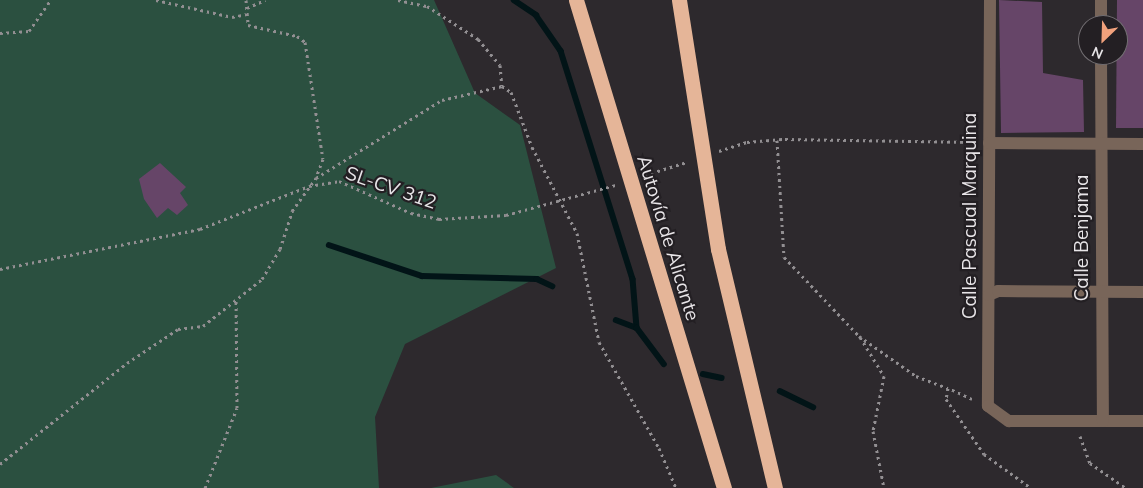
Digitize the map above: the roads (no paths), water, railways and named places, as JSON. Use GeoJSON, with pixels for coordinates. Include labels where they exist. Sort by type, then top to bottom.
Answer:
{"type":"FeatureCollection","features":[{"type":"Feature","properties":{"kind":"highway","name":"Autovía de Alicante"},"geometry":{"type":"LineString","coordinates":[[576,0],[724,488]]}},
{"type":"Feature","properties":{"kind":"highway"},"geometry":{"type":"LineString","coordinates":[[679,0],[718,249],[775,488]]}},
{"type":"Feature","properties":{"kind":"street","name":"Calle Pascual Marquina"},"geometry":{"type":"LineString","coordinates":[[990,0],[988,406],[1009,421],[1103,421]]}},
{"type":"Feature","properties":{"kind":"street"},"geometry":{"type":"LineString","coordinates":[[1101,0],[1101,15]]}},
{"type":"Feature","properties":{"kind":"street","name":"Calle Benjama"},"geometry":{"type":"LineString","coordinates":[[1101,65],[1100,291],[1103,421]]}},
{"type":"Feature","properties":{"kind":"street"},"geometry":{"type":"LineString","coordinates":[[989,143],[1101,146],[1143,144]]}},
{"type":"Feature","properties":{"kind":"street"},"geometry":{"type":"LineString","coordinates":[[989,295],[998,291],[1143,292]]}},
{"type":"Feature","properties":{"kind":"street"},"geometry":{"type":"LineString","coordinates":[[1103,421],[1143,421]]}},
{"type":"Feature","properties":{"kind":"waterway"},"geometry":{"type":"LineString","coordinates":[[514,0],[536,15],[561,51],[633,279],[637,328]]}},
{"type":"Feature","properties":{"kind":"waterway"},"geometry":{"type":"LineString","coordinates":[[329,245],[422,276],[537,279],[552,286]]}},
{"type":"Feature","properties":{"kind":"waterway"},"geometry":{"type":"LineString","coordinates":[[616,320],[637,328],[664,364]]}},
{"type":"Feature","properties":{"kind":"waterway"},"geometry":{"type":"LineString","coordinates":[[703,374],[722,378]]}},
{"type":"Feature","properties":{"kind":"waterway"},"geometry":{"type":"LineString","coordinates":[[780,391],[813,407]]}}]}
